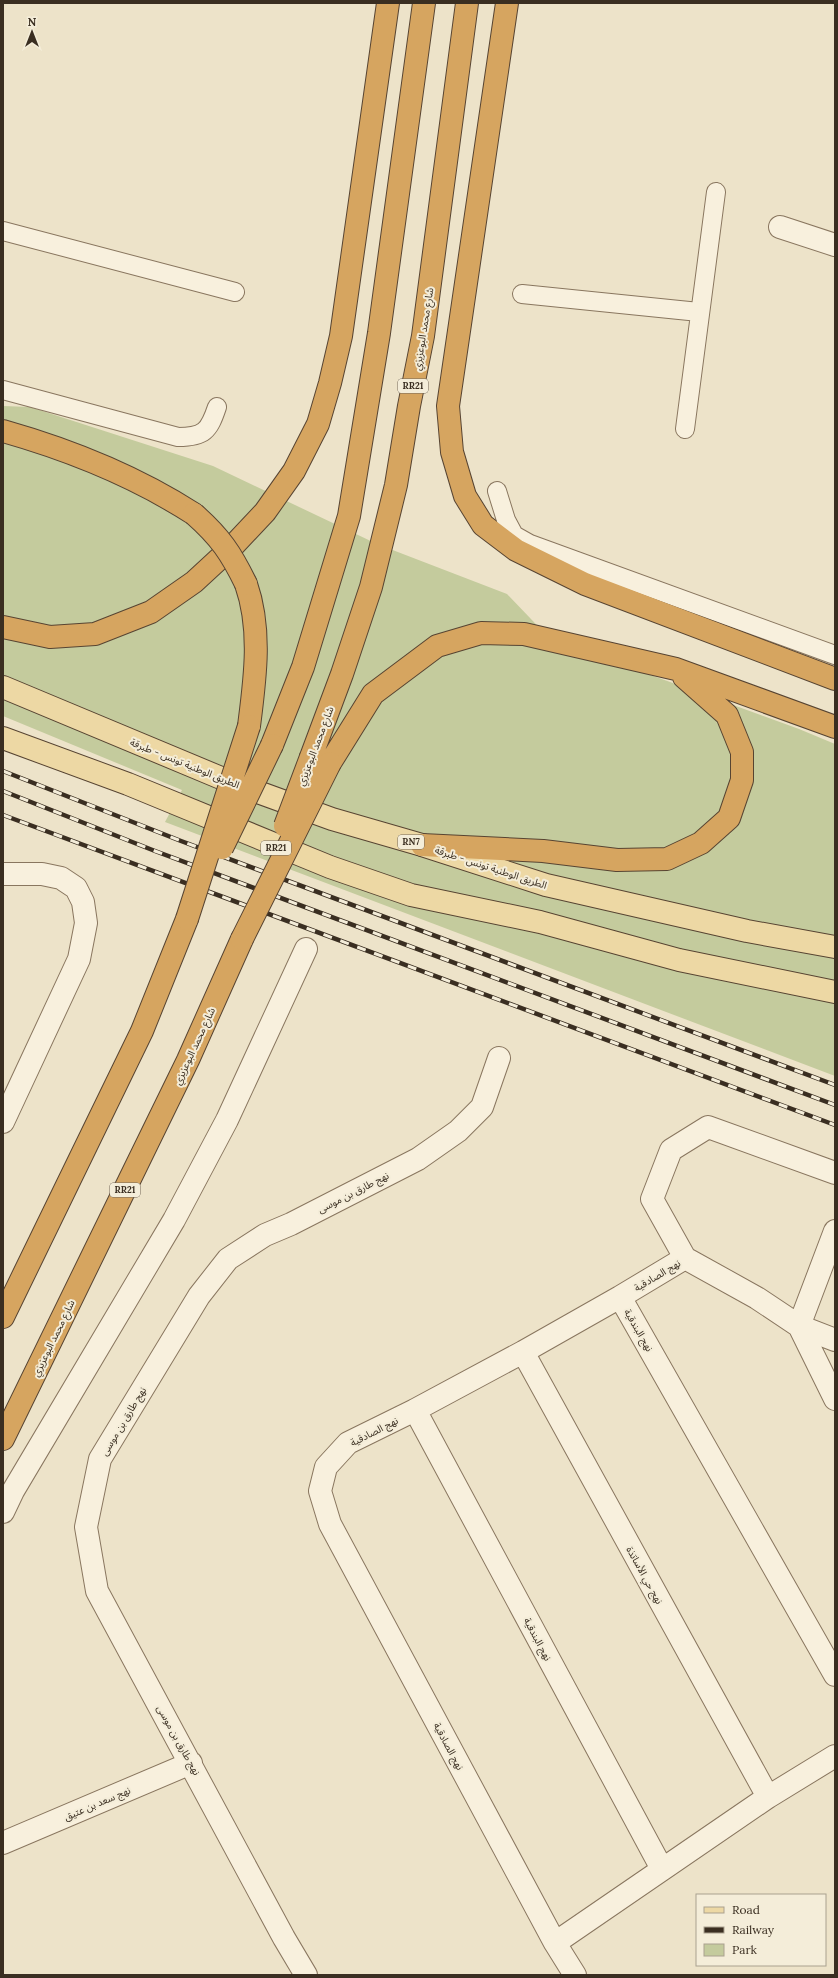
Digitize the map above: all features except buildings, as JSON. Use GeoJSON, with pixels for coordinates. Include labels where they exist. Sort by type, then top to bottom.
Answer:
{"type":"FeatureCollection","features":[{"type":"Feature","properties":{"kind":"highway"},"geometry":{"type":"LineString","coordinates":[[3,627],[50,637],[95,634],[151,612],[194,582],[233,546],[264,512],[294,471],[318,424],[341,336],[388,3]]}},
{"type":"Feature","properties":{"kind":"highway"},"geometry":{"type":"LineString","coordinates":[[187,919],[272,745],[303,667],[350,516],[379,332],[424,3]]}},
{"type":"Feature","properties":{"kind":"highway","name":"شارع محمد البوعزيزي"},"geometry":{"type":"LineString","coordinates":[[3,1439],[188,1060],[320,760],[342,674],[371,587],[396,485],[409,406],[423,336],[467,3]]}},
{"type":"Feature","properties":{"kind":"highway"},"geometry":{"type":"LineString","coordinates":[[507,3],[448,406],[452,452],[465,496],[483,525],[523,553],[585,584],[835,680]]}},
{"type":"Feature","properties":{"kind":"highway"},"geometry":{"type":"LineString","coordinates":[[3,431],[36,440],[111,469],[161,493],[194,514],[222,541],[234,560],[246,584],[254,613],[256,656],[249,726],[187,919],[142,1031],[3,1317]]}},
{"type":"Feature","properties":{"kind":"highway"},"geometry":{"type":"LineString","coordinates":[[320,760],[373,694],[437,646],[481,633],[524,634],[676,669],[835,727]]}},
{"type":"Feature","properties":{"kind":"highway"},"geometry":{"type":"LineString","coordinates":[[422,845],[543,851],[616,860],[667,859],[702,843],[729,818],[742,780],[742,752],[727,715],[676,669]]}},
{"type":"Feature","properties":{"kind":"main road","name":"الطريق الوطنية تونس - طبرقة"},"geometry":{"type":"LineString","coordinates":[[3,687],[233,783],[332,819],[422,845],[546,885],[747,931],[835,947]]}},
{"type":"Feature","properties":{"kind":"main road"},"geometry":{"type":"LineString","coordinates":[[3,738],[128,784],[330,868],[411,895],[540,922],[679,960],[835,992]]}},
{"type":"Feature","properties":{"kind":"street"},"geometry":{"type":"LineString","coordinates":[[780,227],[835,245]]}},
{"type":"Feature","properties":{"kind":"street"},"geometry":{"type":"LineString","coordinates":[[3,874],[42,874],[61,878],[76,888],[83,902],[86,923],[79,959],[3,1122]]}},
{"type":"Feature","properties":{"kind":"street"},"geometry":{"type":"LineString","coordinates":[[3,1512],[13,1491],[174,1220],[227,1120],[306,949]]}},
{"type":"Feature","properties":{"kind":"street","name":"نهج طارق بن موسى"},"geometry":{"type":"LineString","coordinates":[[306,1975],[284,1938],[97,1591],[86,1527],[100,1459],[200,1296],[228,1260],[264,1235],[291,1224],[418,1159],[458,1131],[482,1107],[500,1058]]}},
{"type":"Feature","properties":{"kind":"street"},"geometry":{"type":"LineString","coordinates":[[685,1258],[652,1199],[671,1150],[708,1127],[835,1173]]}},
{"type":"Feature","properties":{"kind":"street"},"geometry":{"type":"LineString","coordinates":[[835,1231],[799,1326],[835,1399]]}},
{"type":"Feature","properties":{"kind":"street","name":"نهج الصادقية"},"geometry":{"type":"LineString","coordinates":[[575,1975],[555,1943],[330,1524],[320,1491],[326,1466],[348,1443],[415,1410],[523,1352],[685,1258],[757,1298],[799,1326],[835,1340]]}},
{"type":"Feature","properties":{"kind":"street","name":"نهج البندقية"},"geometry":{"type":"LineString","coordinates":[[620,1297],[835,1675]]}},
{"type":"Feature","properties":{"kind":"street","name":"نهج حي الأساتذة"},"geometry":{"type":"LineString","coordinates":[[523,1352],[768,1797]]}},
{"type":"Feature","properties":{"kind":"street","name":"نهج البندقية"},"geometry":{"type":"LineString","coordinates":[[415,1410],[662,1869]]}},
{"type":"Feature","properties":{"kind":"street"},"geometry":{"type":"LineString","coordinates":[[555,1943],[768,1797],[835,1756]]}},
{"type":"Feature","properties":{"kind":"street","name":"نهج سعد بن عتيق"},"geometry":{"type":"LineString","coordinates":[[3,1843],[191,1763]]}},
{"type":"Feature","properties":{"kind":"lane"},"geometry":{"type":"LineString","coordinates":[[685,429],[699,312],[716,192]]}},
{"type":"Feature","properties":{"kind":"lane"},"geometry":{"type":"LineString","coordinates":[[3,231],[234,292]]}},
{"type":"Feature","properties":{"kind":"lane"},"geometry":{"type":"LineString","coordinates":[[522,294],[699,312]]}},
{"type":"Feature","properties":{"kind":"lane"},"geometry":{"type":"LineString","coordinates":[[3,390],[178,437],[197,436],[206,431],[212,422],[217,407]]}},
{"type":"Feature","properties":{"kind":"lane"},"geometry":{"type":"LineString","coordinates":[[497,491],[506,520],[514,535],[530,544],[835,655]]}},
{"type":"Feature","properties":{"kind":"green space"},"geometry":{"type":"Polygon","coordinates":[[[3,406],[30,407],[213,466],[377,544],[507,594],[553,642],[659,678],[799,729],[835,744],[835,1076],[165,822],[182,790],[3,716],[3,406]]]}},
{"type":"Feature","properties":{"kind":"railway"},"geometry":{"type":"LineString","coordinates":[[3,771],[181,841],[835,1085]]}},
{"type":"Feature","properties":{"kind":"railway"},"geometry":{"type":"LineString","coordinates":[[3,791],[155,851],[835,1105]]}},
{"type":"Feature","properties":{"kind":"railway"},"geometry":{"type":"LineString","coordinates":[[3,815],[835,1125]]}}]}
